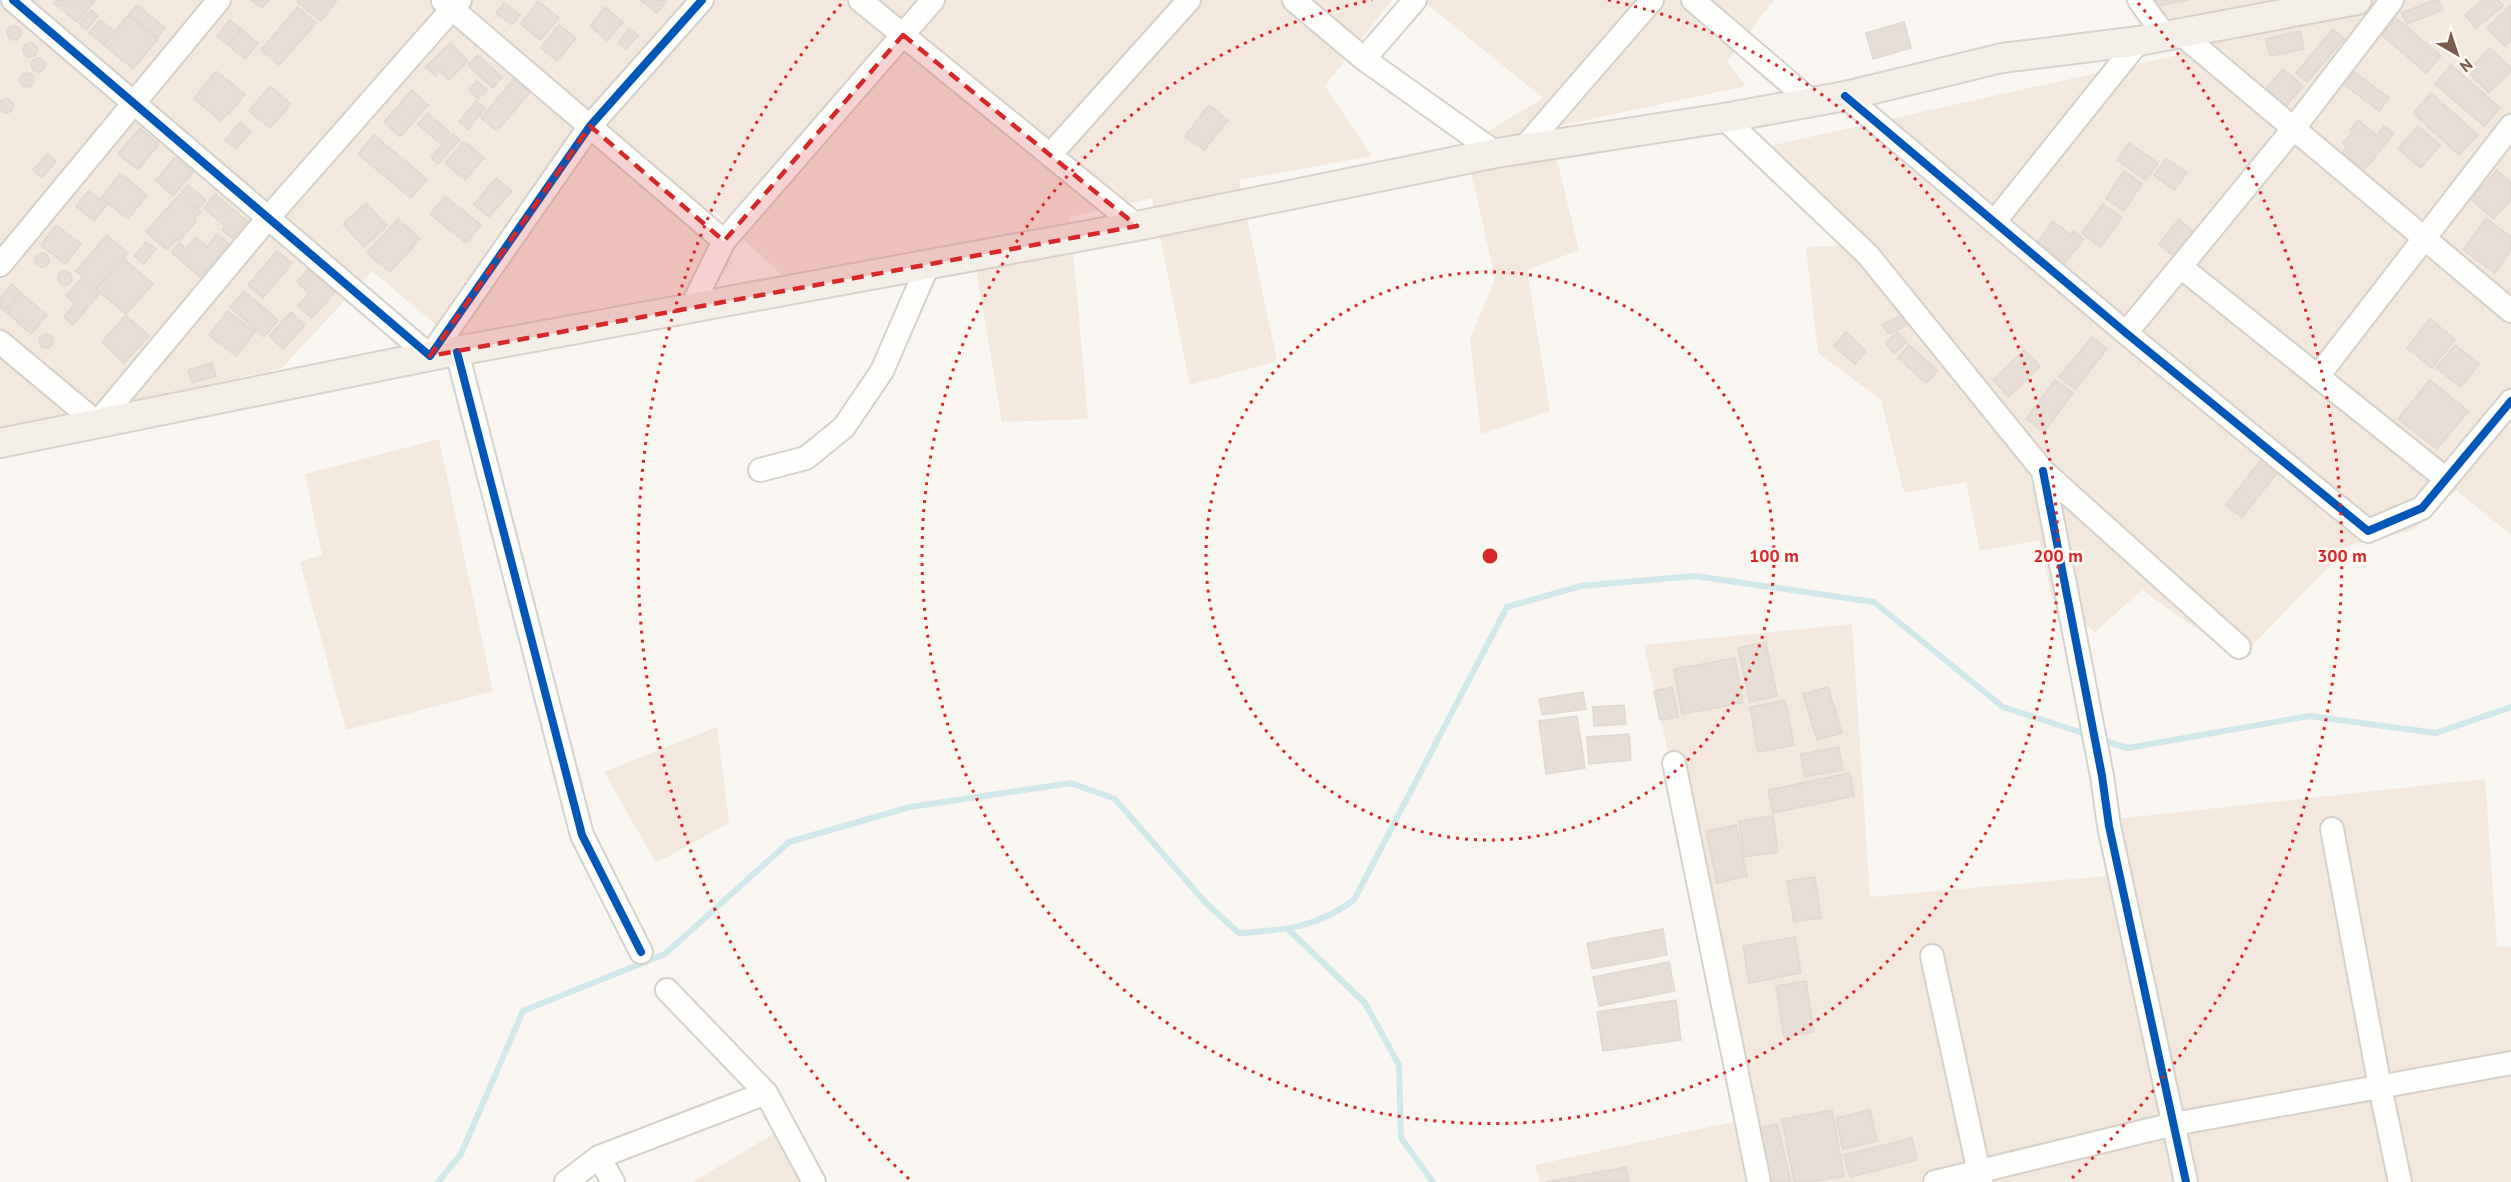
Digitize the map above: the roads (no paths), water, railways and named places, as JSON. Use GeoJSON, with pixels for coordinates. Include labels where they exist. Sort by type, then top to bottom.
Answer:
{"type":"FeatureCollection","features":[{"type":"Feature","properties":{"kind":"main road"},"geometry":{"type":"LineString","coordinates":[[0,443],[444,354],[1137,226],[1510,151],[1724,118],[1845,96],[2002,58],[2161,37],[2357,0]]}},
{"type":"Feature","properties":{"kind":"street"},"geometry":{"type":"LineString","coordinates":[[13,0],[268,218],[444,354],[582,835],[641,952]]}},
{"type":"Feature","properties":{"kind":"street"},"geometry":{"type":"LineString","coordinates":[[0,265],[219,0]]}},
{"type":"Feature","properties":{"kind":"street"},"geometry":{"type":"LineString","coordinates":[[444,354],[590,126],[702,0]]}},
{"type":"Feature","properties":{"kind":"street"},"geometry":{"type":"LineString","coordinates":[[860,0],[1137,226]]}},
{"type":"Feature","properties":{"kind":"street"},"geometry":{"type":"LineString","coordinates":[[691,308],[724,241],[933,0]]}},
{"type":"Feature","properties":{"kind":"street"},"geometry":{"type":"LineString","coordinates":[[1050,155],[1189,0]]}},
{"type":"Feature","properties":{"kind":"street"},"geometry":{"type":"LineString","coordinates":[[1294,0],[1364,59],[1510,151],[1652,0]]}},
{"type":"Feature","properties":{"kind":"street"},"geometry":{"type":"LineString","coordinates":[[1364,59],[1415,0]]}},
{"type":"Feature","properties":{"kind":"street"},"geometry":{"type":"LineString","coordinates":[[1693,0],[1812,102]]}},
{"type":"Feature","properties":{"kind":"street"},"geometry":{"type":"LineString","coordinates":[[2139,0],[2161,37],[2294,128],[2511,311]]}},
{"type":"Feature","properties":{"kind":"street"},"geometry":{"type":"LineString","coordinates":[[2126,333],[2294,128],[2392,0]]}},
{"type":"Feature","properties":{"kind":"street"},"geometry":{"type":"LineString","coordinates":[[0,342],[98,423],[268,218],[452,3],[724,241]]}},
{"type":"Feature","properties":{"kind":"street"},"geometry":{"type":"LineString","coordinates":[[1995,221],[2161,37]]}},
{"type":"Feature","properties":{"kind":"street"},"geometry":{"type":"LineString","coordinates":[[1845,96],[2126,333],[2368,531],[2422,508],[2511,401]]}},
{"type":"Feature","properties":{"kind":"street"},"geometry":{"type":"LineString","coordinates":[[1724,118],[1868,255],[2043,471],[2239,647]]}},
{"type":"Feature","properties":{"kind":"street"},"geometry":{"type":"LineString","coordinates":[[2318,376],[2511,126]]}},
{"type":"Feature","properties":{"kind":"street"},"geometry":{"type":"LineString","coordinates":[[760,470],[806,458],[844,428],[882,371],[928,265]]}},
{"type":"Feature","properties":{"kind":"street"},"geometry":{"type":"LineString","coordinates":[[2181,267],[2446,479]]}},
{"type":"Feature","properties":{"kind":"street"},"geometry":{"type":"LineString","coordinates":[[2043,471],[2102,776],[2109,826],[2186,1182]]}},
{"type":"Feature","properties":{"kind":"street"},"geometry":{"type":"LineString","coordinates":[[1674,763],[1760,1182]]}},
{"type":"Feature","properties":{"kind":"street"},"geometry":{"type":"LineString","coordinates":[[2332,828],[2400,1182]]}},
{"type":"Feature","properties":{"kind":"street"},"geometry":{"type":"LineString","coordinates":[[1932,956],[1980,1176]]}},
{"type":"Feature","properties":{"kind":"street"},"geometry":{"type":"LineString","coordinates":[[667,990],[766,1093],[814,1182]]}},
{"type":"Feature","properties":{"kind":"street"},"geometry":{"type":"LineString","coordinates":[[1935,1182],[1980,1176],[2174,1125],[2511,1063]]}},
{"type":"Feature","properties":{"kind":"street"},"geometry":{"type":"LineString","coordinates":[[566,1182],[598,1157],[766,1093]]}},
{"type":"Feature","properties":{"kind":"street"},"geometry":{"type":"LineString","coordinates":[[598,1157],[613,1182]]}},
{"type":"Feature","properties":{"kind":"waterway"},"geometry":{"type":"LineString","coordinates":[[438,1182],[461,1154],[523,1011],[665,954],[789,842],[910,807],[1071,783],[1115,799],[1205,902],[1239,933],[1285,929],[1326,917],[1354,900],[1507,607],[1581,586],[1695,576],[1874,602],[2003,707],[2089,735]]}},
{"type":"Feature","properties":{"kind":"waterway"},"geometry":{"type":"LineString","coordinates":[[2101,740],[2128,748],[2309,716],[2436,733],[2511,707]]}},
{"type":"Feature","properties":{"kind":"waterway"},"geometry":{"type":"LineString","coordinates":[[1289,930],[1365,1003],[1399,1065],[1401,1138],[1433,1182]]}}]}
